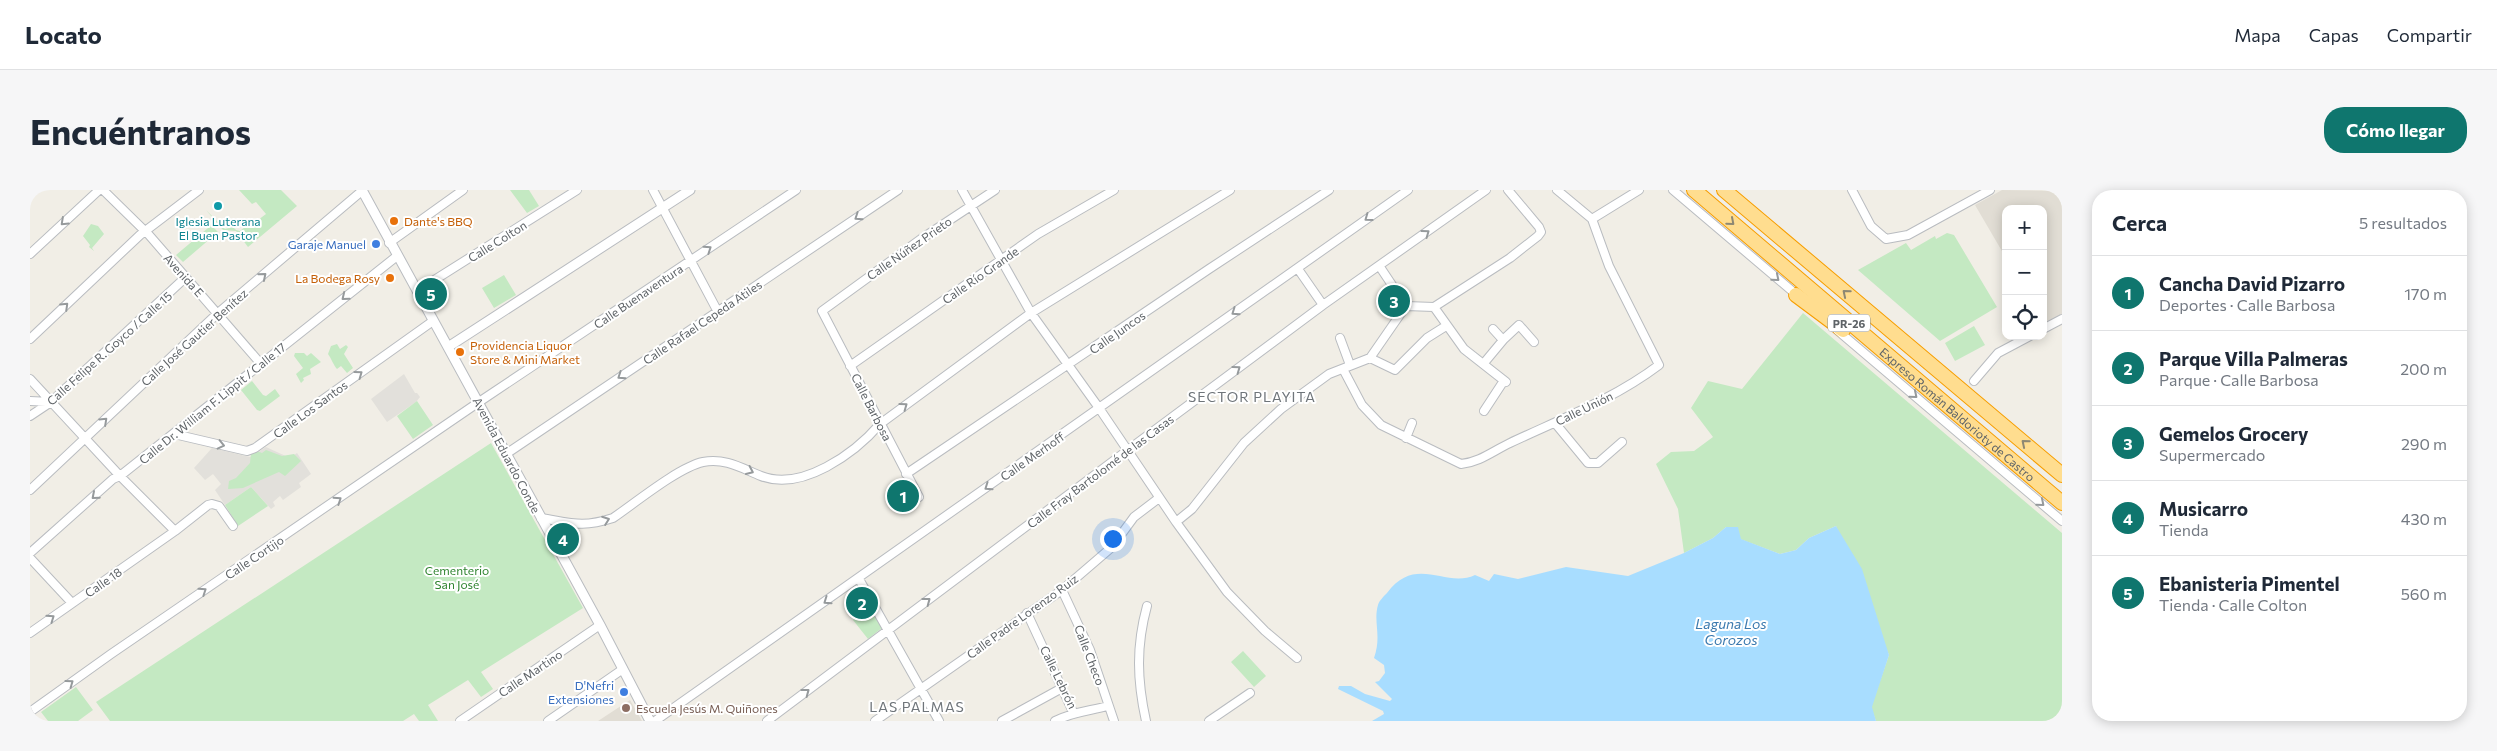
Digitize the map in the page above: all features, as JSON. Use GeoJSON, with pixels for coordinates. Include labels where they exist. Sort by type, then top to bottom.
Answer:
{"type":"FeatureCollection","features":[{"type":"Feature","properties":{"kind":"highway","name":"Expreso Román Baldorioty de Castro"},"geometry":{"type":"LineString","coordinates":[[1694,190],[1939,400],[2062,502]]}},
{"type":"Feature","properties":{"kind":"highway","name":"Expreso Román Baldorioty de Castro"},"geometry":{"type":"LineString","coordinates":[[1724,190],[2062,475]]}},
{"type":"Feature","properties":{"kind":"highway"},"geometry":{"type":"LineString","coordinates":[[1796,294],[1899,374],[1939,400]]}},
{"type":"Feature","properties":{"kind":"street"},"geometry":{"type":"LineString","coordinates":[[30,254],[99,190]]}},
{"type":"Feature","properties":{"kind":"street","name":"Avenida E"},"geometry":{"type":"LineString","coordinates":[[103,190],[145,230],[261,364]]}},
{"type":"Feature","properties":{"kind":"street"},"geometry":{"type":"LineString","coordinates":[[30,339],[145,230],[188,193],[199,190]]}},
{"type":"Feature","properties":{"kind":"street","name":"Avenida Eduardo Conde"},"geometry":{"type":"LineString","coordinates":[[362,190],[389,243],[479,402],[600,625],[650,721]]}},
{"type":"Feature","properties":{"kind":"street","name":"Calle José Gautier Benítez"},"geometry":{"type":"LineString","coordinates":[[30,490],[218,313],[362,190]]}},
{"type":"Feature","properties":{"kind":"street"},"geometry":{"type":"LineString","coordinates":[[389,243],[463,190]]}},
{"type":"Feature","properties":{"kind":"street","name":"Calle Colton"},"geometry":{"type":"LineString","coordinates":[[417,291],[577,190]]}},
{"type":"Feature","properties":{"kind":"street"},"geometry":{"type":"LineString","coordinates":[[652,190],[718,312]]}},
{"type":"Feature","properties":{"kind":"street"},"geometry":{"type":"LineString","coordinates":[[448,347],[690,190]]}},
{"type":"Feature","properties":{"kind":"street","name":"Calle Buenaventura"},"geometry":{"type":"LineString","coordinates":[[479,402],[796,190]]}},
{"type":"Feature","properties":{"kind":"street","name":"Calle Rafael Cepeda Atiles"},"geometry":{"type":"LineString","coordinates":[[506,454],[898,190]]}},
{"type":"Feature","properties":{"kind":"street"},"geometry":{"type":"LineString","coordinates":[[962,190],[1000,260],[1032,313],[1176,522],[1228,592],[1265,631],[1297,658]]}},
{"type":"Feature","properties":{"kind":"street","name":"Calle Núñez Prieto"},"geometry":{"type":"LineString","coordinates":[[824,317],[822,311],[825,308],[970,205],[995,190]]}},
{"type":"Feature","properties":{"kind":"street","name":"Calle Río Grande"},"geometry":{"type":"LineString","coordinates":[[850,366],[1063,218],[1114,190]]}},
{"type":"Feature","properties":{"kind":"street"},"geometry":{"type":"LineString","coordinates":[[541,518],[588,526],[606,520],[687,468],[706,462],[728,462],[767,478],[790,479],[807,476],[822,469],[866,441],[880,424],[1032,313],[1230,190]]}},
{"type":"Feature","properties":{"kind":"street","name":"Calle Juncos"},"geometry":{"type":"LineString","coordinates":[[906,474],[1068,366],[1208,269],[1329,190]]}},
{"type":"Feature","properties":{"kind":"street","name":"Calle Merhoff"},"geometry":{"type":"LineString","coordinates":[[655,721],[1408,190]]}},
{"type":"Feature","properties":{"kind":"street","name":"Calle Fray Bartolomé de las Casas"},"geometry":{"type":"LineString","coordinates":[[767,721],[1323,305],[1486,190]]}},
{"type":"Feature","properties":{"kind":"street"},"geometry":{"type":"LineString","coordinates":[[1406,306],[1434,307],[1510,258],[1538,236],[1540,232],[1539,227],[1508,190]]}},
{"type":"Feature","properties":{"kind":"street"},"geometry":{"type":"LineString","coordinates":[[1557,190],[1592,219],[1639,190]]}},
{"type":"Feature","properties":{"kind":"street"},"geometry":{"type":"LineString","coordinates":[[1673,190],[2062,521]]}},
{"type":"Feature","properties":{"kind":"street"},"geometry":{"type":"LineString","coordinates":[[1852,190],[1871,226],[1886,240],[1908,235],[1990,190]]}},
{"type":"Feature","properties":{"kind":"street","name":"Calle Unión"},"geometry":{"type":"LineString","coordinates":[[1340,338],[1347,367],[1362,405],[1381,425],[1461,464],[1471,463],[1636,382],[1659,365],[1609,266],[1592,219]]}},
{"type":"Feature","properties":{"kind":"street","name":"Calle Dr. William F. Lippit / Calle 17"},"geometry":{"type":"LineString","coordinates":[[30,553],[113,480],[174,434],[397,256]]}},
{"type":"Feature","properties":{"kind":"street"},"geometry":{"type":"LineString","coordinates":[[1380,266],[1406,306]]}},
{"type":"Feature","properties":{"kind":"street"},"geometry":{"type":"LineString","coordinates":[[1298,269],[1323,305]]}},
{"type":"Feature","properties":{"kind":"street","name":"Calle Felipe R. Goyco / Calle 15"},"geometry":{"type":"LineString","coordinates":[[30,416],[51,402],[186,277]]}},
{"type":"Feature","properties":{"kind":"street"},"geometry":{"type":"LineString","coordinates":[[1176,522],[1192,509],[1234,454],[1255,432],[1304,391],[1328,374],[1370,358],[1406,306]]}},
{"type":"Feature","properties":{"kind":"street"},"geometry":{"type":"LineString","coordinates":[[1434,307],[1464,349],[1484,363],[1505,382],[1484,411]]}},
{"type":"Feature","properties":{"kind":"street","name":"Calle Barbosa"},"geometry":{"type":"LineString","coordinates":[[824,317],[919,497]]}},
{"type":"Feature","properties":{"kind":"street"},"geometry":{"type":"LineString","coordinates":[[2047,327],[2062,319]]}},
{"type":"Feature","properties":{"kind":"street","name":"Calle Los Santos"},"geometry":{"type":"LineString","coordinates":[[174,434],[247,451],[255,448],[433,321]]}},
{"type":"Feature","properties":{"kind":"street"},"geometry":{"type":"LineString","coordinates":[[1484,363],[1503,340],[1519,325],[1534,342]]}},
{"type":"Feature","properties":{"kind":"street"},"geometry":{"type":"LineString","coordinates":[[1370,358],[1395,370],[1427,338],[1446,326]]}},
{"type":"Feature","properties":{"kind":"street"},"geometry":{"type":"LineString","coordinates":[[1493,329],[1503,340]]}},
{"type":"Feature","properties":{"kind":"street"},"geometry":{"type":"LineString","coordinates":[[1974,380],[1998,353],[2022,340]]}},
{"type":"Feature","properties":{"kind":"street"},"geometry":{"type":"LineString","coordinates":[[30,379],[120,476],[175,531]]}},
{"type":"Feature","properties":{"kind":"street"},"geometry":{"type":"LineString","coordinates":[[30,401],[51,402]]}},
{"type":"Feature","properties":{"kind":"street","name":"Calle Cortijo"},"geometry":{"type":"LineString","coordinates":[[30,712],[111,654],[479,402]]}},
{"type":"Feature","properties":{"kind":"street"},"geometry":{"type":"LineString","coordinates":[[1406,438],[1412,423]]}},
{"type":"Feature","properties":{"kind":"street"},"geometry":{"type":"LineString","coordinates":[[1555,423],[1588,463],[1598,463],[1622,442]]}},
{"type":"Feature","properties":{"kind":"street","name":"Calle Padre Lorenzo Ruiz"},"geometry":{"type":"LineString","coordinates":[[875,721],[1062,590],[1112,547],[1134,517],[1159,498]]}},
{"type":"Feature","properties":{"kind":"street","name":"Calle 18"},"geometry":{"type":"LineString","coordinates":[[30,633],[212,504],[219,506],[233,526]]}},
{"type":"Feature","properties":{"kind":"street"},"geometry":{"type":"LineString","coordinates":[[30,558],[72,603]]}},
{"type":"Feature","properties":{"kind":"street"},"geometry":{"type":"LineString","coordinates":[[858,579],[939,721]]}},
{"type":"Feature","properties":{"kind":"street","name":"Calle Checo"},"geometry":{"type":"LineString","coordinates":[[1062,590],[1090,650],[1114,721]]}},
{"type":"Feature","properties":{"kind":"street"},"geometry":{"type":"LineString","coordinates":[[1146,721],[1137,672],[1138,651],[1148,606]]}},
{"type":"Feature","properties":{"kind":"street","name":"Calle Lebrón"},"geometry":{"type":"LineString","coordinates":[[1027,613],[1045,647],[1074,712],[1082,713],[1108,706]]}},
{"type":"Feature","properties":{"kind":"street","name":"Calle Martino"},"geometry":{"type":"LineString","coordinates":[[460,721],[600,625]]}},
{"type":"Feature","properties":{"kind":"street"},"geometry":{"type":"LineString","coordinates":[[548,721],[623,668]]}},
{"type":"Feature","properties":{"kind":"street"},"geometry":{"type":"LineString","coordinates":[[1002,721],[1062,688]]}},
{"type":"Feature","properties":{"kind":"street"},"geometry":{"type":"LineString","coordinates":[[1209,721],[1250,693]]}},
{"type":"Feature","properties":{"kind":"street"},"geometry":{"type":"LineString","coordinates":[[1055,721],[1074,712]]}},
{"type":"Feature","properties":{"kind":"shaded area"},"geometry":{"type":"Polygon","coordinates":[[[2002,190],[2062,191],[2062,315],[2047,323],[2047,205],[2002,205],[2002,251],[1975,205],[2002,190]]]}},
{"type":"Feature","properties":{"kind":"shaded area"},"geometry":{"type":"Polygon","coordinates":[[[404,374],[415,393],[420,397],[416,402],[387,422],[371,399],[404,374]]]}},
{"type":"Feature","properties":{"kind":"shaded area"},"geometry":{"type":"Polygon","coordinates":[[[266,447],[290,458],[297,453],[311,474],[299,483],[301,487],[283,500],[280,496],[273,502],[275,506],[271,509],[251,487],[225,505],[215,490],[221,484],[213,474],[205,480],[194,468],[212,448],[250,457],[266,447]]]}},
{"type":"Feature","properties":{"kind":"shaded area","name":"Escuela Jesús M. Quiñones"},"geometry":{"type":"Polygon","coordinates":[[[630,700],[642,721],[598,721],[630,700]]]}},
{"type":"Feature","properties":{"kind":"green space"},"geometry":{"type":"Polygon","coordinates":[[[239,190],[281,190],[297,206],[248,247],[236,231],[223,230],[206,210],[225,229],[233,227],[240,231],[256,218],[258,220],[266,214],[256,202],[252,204],[239,190]]]}},
{"type":"Feature","properties":{"kind":"green space"},"geometry":{"type":"Polygon","coordinates":[[[510,190],[529,190],[539,206],[527,213],[510,190]]]}},
{"type":"Feature","properties":{"kind":"green space"},"geometry":{"type":"Polygon","coordinates":[[[206,220],[218,232],[183,262],[176,255],[208,228],[204,223],[206,220]]]}},
{"type":"Feature","properties":{"kind":"green space"},"geometry":{"type":"Polygon","coordinates":[[[91,224],[98,226],[104,234],[92,248],[94,251],[89,247],[90,245],[83,236],[91,224]]]}},
{"type":"Feature","properties":{"kind":"green space"},"geometry":{"type":"Polygon","coordinates":[[[1947,233],[1954,235],[1997,307],[1940,341],[1858,270],[1906,243],[1911,250],[1935,236],[1936,239],[1947,233]]]}},
{"type":"Feature","properties":{"kind":"green space"},"geometry":{"type":"Polygon","coordinates":[[[504,275],[516,295],[494,308],[482,288],[504,275]]]}},
{"type":"Feature","properties":{"kind":"green space"},"geometry":{"type":"Polygon","coordinates":[[[1803,313],[2062,533],[2062,721],[1876,721],[1871,707],[1889,655],[1836,526],[1809,538],[1796,550],[1780,554],[1740,539],[1726,527],[1713,538],[1684,553],[1678,509],[1656,464],[1671,452],[1694,451],[1713,437],[1691,408],[1708,381],[1742,389],[1803,313]]]}},
{"type":"Feature","properties":{"kind":"green space"},"geometry":{"type":"Polygon","coordinates":[[[1974,326],[1985,345],[1955,361],[1945,343],[1974,326]]]}},
{"type":"Feature","properties":{"kind":"green space"},"geometry":{"type":"Polygon","coordinates":[[[337,344],[340,349],[346,345],[348,347],[344,354],[353,368],[347,373],[341,366],[337,369],[328,354],[331,346],[337,344]]]}},
{"type":"Feature","properties":{"kind":"green space"},"geometry":{"type":"Polygon","coordinates":[[[295,353],[304,353],[307,356],[311,353],[321,362],[310,369],[311,374],[303,378],[304,380],[301,383],[296,374],[303,368],[294,356],[295,353]]]}},
{"type":"Feature","properties":{"kind":"green space"},"geometry":{"type":"Polygon","coordinates":[[[252,381],[263,395],[266,396],[275,389],[280,396],[260,411],[257,410],[241,390],[252,381]]]}},
{"type":"Feature","properties":{"kind":"green space"},"geometry":{"type":"Polygon","coordinates":[[[417,401],[433,425],[413,439],[397,416],[417,401]]]}},
{"type":"Feature","properties":{"kind":"green space","name":"Cementerio San José"},"geometry":{"type":"Polygon","coordinates":[[[491,443],[583,608],[481,672],[493,689],[481,697],[468,680],[428,705],[438,721],[419,721],[414,714],[403,721],[110,721],[96,702],[491,443]]]}},
{"type":"Feature","properties":{"kind":"green space"},"geometry":{"type":"Polygon","coordinates":[[[266,450],[282,456],[294,454],[301,461],[285,476],[279,472],[243,488],[228,489],[229,481],[236,478],[250,463],[251,453],[257,451],[262,453],[266,450]]]}},
{"type":"Feature","properties":{"kind":"green space"},"geometry":{"type":"Polygon","coordinates":[[[904,478],[917,501],[908,507],[892,496],[904,478]]]}},
{"type":"Feature","properties":{"kind":"green space"},"geometry":{"type":"Polygon","coordinates":[[[251,487],[268,506],[238,526],[225,505],[251,487]]]}},
{"type":"Feature","properties":{"kind":"green space"},"geometry":{"type":"Polygon","coordinates":[[[859,586],[882,628],[868,639],[853,620],[863,613],[849,593],[859,586]]]}},
{"type":"Feature","properties":{"kind":"green space"},"geometry":{"type":"Polygon","coordinates":[[[1243,651],[1266,676],[1254,687],[1231,662],[1243,651]]]}},
{"type":"Feature","properties":{"kind":"green space"},"geometry":{"type":"Polygon","coordinates":[[[76,687],[93,710],[78,721],[48,721],[41,712],[76,687]]]}},
{"type":"Feature","properties":{"kind":"water","name":"Laguna Los Corozos"},"geometry":{"type":"Polygon","coordinates":[[[1836,526],[1862,569],[1889,655],[1872,707],[1876,721],[1372,721],[1384,714],[1383,711],[1338,689],[1339,686],[1351,686],[1365,694],[1390,701],[1392,699],[1375,682],[1379,681],[1385,673],[1384,665],[1374,658],[1377,643],[1376,617],[1379,603],[1383,597],[1398,582],[1409,576],[1420,574],[1464,578],[1475,575],[1489,581],[1494,574],[1518,579],[1566,567],[1628,576],[1684,553],[1713,538],[1726,527],[1738,527],[1741,539],[1780,554],[1796,550],[1809,538],[1836,526]]]}},
{"type":"Feature","properties":{"kind":"place","name":"Iglesia Luterana El Buen Pastor"},"geometry":{"type":"Point","coordinates":[218,206]}},
{"type":"Feature","properties":{"kind":"place","name":"Dante's BBQ"},"geometry":{"type":"Point","coordinates":[394,221]}},
{"type":"Feature","properties":{"kind":"place","name":"Garaje Manuel"},"geometry":{"type":"Point","coordinates":[376,244]}},
{"type":"Feature","properties":{"kind":"place","name":"La Bodega Rosy"},"geometry":{"type":"Point","coordinates":[390,278]}},
{"type":"Feature","properties":{"kind":"place","name":"Ebanisteria Pimentel"},"geometry":{"type":"Point","coordinates":[431,294]}},
{"type":"Feature","properties":{"kind":"place","name":"Gemelos Grocery"},"geometry":{"type":"Point","coordinates":[1394,301]}},
{"type":"Feature","properties":{"kind":"place","name":"Providencia Liquor Store & Mini Market"},"geometry":{"type":"Point","coordinates":[460,352]}},
{"type":"Feature","properties":{"kind":"place","name":"Cancha David Pizarro"},"geometry":{"type":"Point","coordinates":[903,496]}},
{"type":"Feature","properties":{"kind":"place","name":"Musicarro"},"geometry":{"type":"Point","coordinates":[563,539]}},
{"type":"Feature","properties":{"kind":"place","name":"Parque Villa Palmeras"},"geometry":{"type":"Point","coordinates":[862,603]}},
{"type":"Feature","properties":{"kind":"place","name":"D'Nefri Extensiones"},"geometry":{"type":"Point","coordinates":[624,692]}},
{"type":"Feature","properties":{"kind":"place","name":"Escuela Jesús M. Quiñones"},"geometry":{"type":"Point","coordinates":[626,708]}},
{"type":"Feature","properties":{"kind":"district","name":"SECTOR PLAYITA"},"geometry":{"type":"Point","coordinates":[1252,396]}},
{"type":"Feature","properties":{"kind":"district","name":"LAS PALMAS"},"geometry":{"type":"Point","coordinates":[917,706]}}]}
